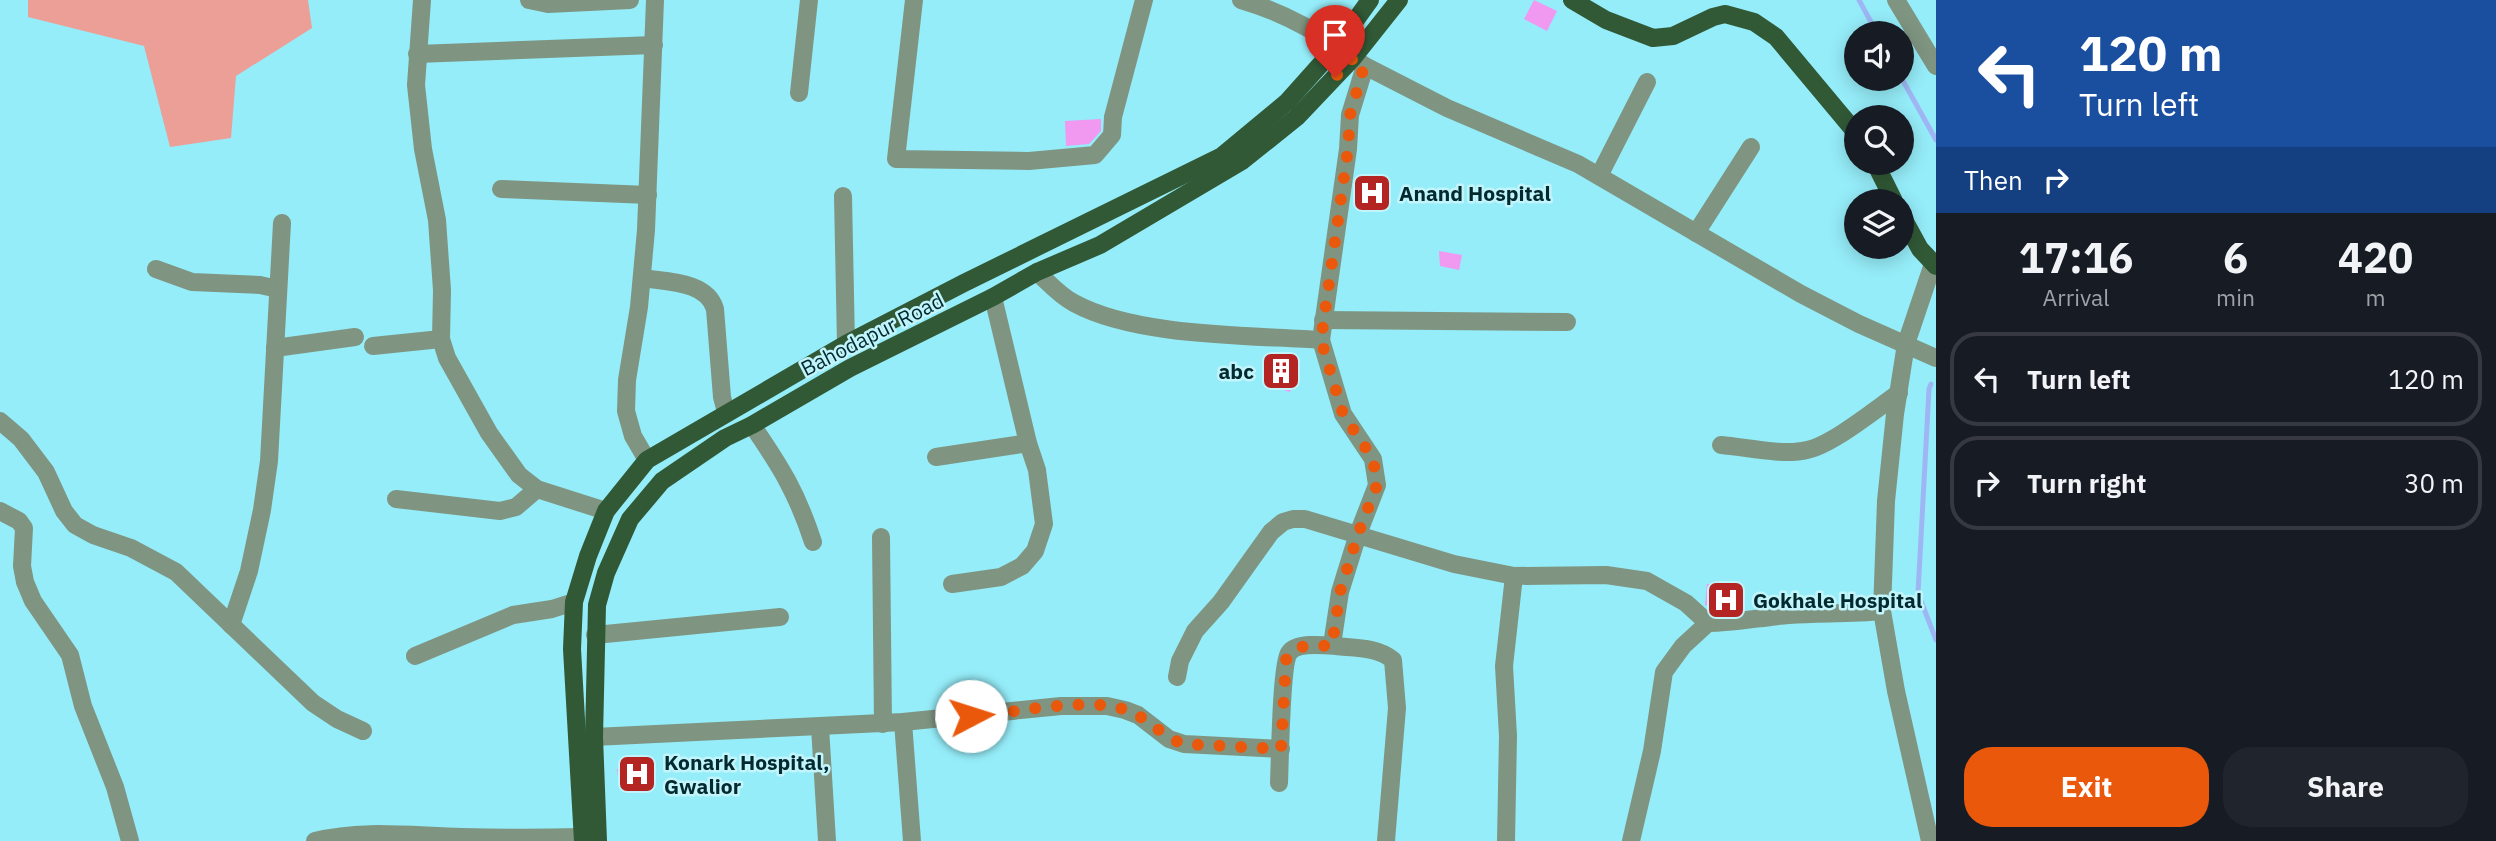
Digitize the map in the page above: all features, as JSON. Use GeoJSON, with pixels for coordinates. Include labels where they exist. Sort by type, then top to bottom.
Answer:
{"type":"FeatureCollection","features":[{"type":"Feature","properties":{"kind":"main road"},"geometry":{"type":"LineString","coordinates":[[588,840],[572,649],[573,602],[606,511],[647,460],[846,344],[1222,156],[1287,102],[1338,46],[1370,0]]}},
{"type":"Feature","properties":{"kind":"main road","name":"Bahodapur Road"},"geometry":{"type":"LineString","coordinates":[[588,840],[597,605],[606,573],[630,519],[662,481],[725,438],[850,368],[993,298],[1037,272],[1100,245],[1242,161],[1359,62],[1399,0]]}},
{"type":"Feature","properties":{"kind":"main road"},"geometry":{"type":"LineString","coordinates":[[1572,0],[1606,20],[1653,38],[1673,36],[1725,14],[1754,22],[1776,37],[1844,118]]}},
{"type":"Feature","properties":{"kind":"main road"},"geometry":{"type":"LineString","coordinates":[[1713,17],[1730,0]]}},
{"type":"Feature","properties":{"kind":"main road"},"geometry":{"type":"LineString","coordinates":[[1914,238],[1934,265]]}},
{"type":"Feature","properties":{"kind":"street"},"geometry":{"type":"LineString","coordinates":[[422,0],[416,85],[437,220],[442,290],[441,339],[447,358],[489,433],[519,475],[537,489],[606,511]]}},
{"type":"Feature","properties":{"kind":"street"},"geometry":{"type":"LineString","coordinates":[[530,0],[548,5],[630,0]]}},
{"type":"Feature","properties":{"kind":"street"},"geometry":{"type":"LineString","coordinates":[[647,460],[633,436],[626,411],[627,380],[642,278],[648,195],[655,0]]}},
{"type":"Feature","properties":{"kind":"street"},"geometry":{"type":"LineString","coordinates":[[799,93],[808,0]]}},
{"type":"Feature","properties":{"kind":"street"},"geometry":{"type":"LineString","coordinates":[[914,0],[897,159],[1029,161],[1095,155],[1112,135],[1115,106],[1144,0]]}},
{"type":"Feature","properties":{"kind":"street"},"geometry":{"type":"LineString","coordinates":[[1241,0],[1300,23],[1338,46]]}},
{"type":"Feature","properties":{"kind":"street"},"geometry":{"type":"LineString","coordinates":[[1896,0],[1935,60]]}},
{"type":"Feature","properties":{"kind":"street"},"geometry":{"type":"LineString","coordinates":[[417,54],[654,45]]}},
{"type":"Feature","properties":{"kind":"street"},"geometry":{"type":"LineString","coordinates":[[1332,646],[1340,592],[1377,485],[1377,470],[1373,459],[1343,414],[1321,340],[1359,62],[1447,108],[1512,134],[1599,176],[1801,295],[1936,358]]}},
{"type":"Feature","properties":{"kind":"street"},"geometry":{"type":"LineString","coordinates":[[1599,176],[1647,82]]}},
{"type":"Feature","properties":{"kind":"street"},"geometry":{"type":"LineString","coordinates":[[1696,233],[1751,147]]}},
{"type":"Feature","properties":{"kind":"street"},"geometry":{"type":"LineString","coordinates":[[501,189],[648,195]]}},
{"type":"Feature","properties":{"kind":"street"},"geometry":{"type":"LineString","coordinates":[[843,196],[846,344]]}},
{"type":"Feature","properties":{"kind":"street"},"geometry":{"type":"LineString","coordinates":[[232,625],[249,571],[269,461],[282,223]]}},
{"type":"Feature","properties":{"kind":"street"},"geometry":{"type":"LineString","coordinates":[[1930,841],[1896,691],[1882,611],[1886,501],[1906,344],[1934,265]]}},
{"type":"Feature","properties":{"kind":"street"},"geometry":{"type":"LineString","coordinates":[[156,270],[192,282],[260,285],[278,289]]}},
{"type":"Feature","properties":{"kind":"street"},"geometry":{"type":"LineString","coordinates":[[1037,272],[1059,294],[1074,303],[1092,312],[1126,321],[1172,330],[1321,340]]}},
{"type":"Feature","properties":{"kind":"street"},"geometry":{"type":"LineString","coordinates":[[642,278],[690,286],[706,292],[713,300],[722,397],[726,412]]}},
{"type":"Feature","properties":{"kind":"street"},"geometry":{"type":"LineString","coordinates":[[952,584],[1001,577],[1022,566],[1035,551],[1044,524],[1037,470],[993,298]]}},
{"type":"Feature","properties":{"kind":"street"},"geometry":{"type":"LineString","coordinates":[[1323,320],[1567,322]]}},
{"type":"Feature","properties":{"kind":"street"},"geometry":{"type":"LineString","coordinates":[[275,348],[355,337]]}},
{"type":"Feature","properties":{"kind":"street"},"geometry":{"type":"LineString","coordinates":[[373,346],[441,339]]}},
{"type":"Feature","properties":{"kind":"street"},"geometry":{"type":"LineString","coordinates":[[1721,445],[1793,452],[1809,450],[1833,438],[1899,393]]}},
{"type":"Feature","properties":{"kind":"street"},"geometry":{"type":"LineString","coordinates":[[0,421],[21,439],[40,463],[57,491],[64,511],[75,525],[93,535],[131,548],[176,572],[313,703],[363,732]]}},
{"type":"Feature","properties":{"kind":"street"},"geometry":{"type":"LineString","coordinates":[[752,425],[782,467],[801,503],[813,542]]}},
{"type":"Feature","properties":{"kind":"street"},"geometry":{"type":"LineString","coordinates":[[936,457],[1028,443]]}},
{"type":"Feature","properties":{"kind":"street"},"geometry":{"type":"LineString","coordinates":[[396,499],[500,511],[516,507],[537,489]]}},
{"type":"Feature","properties":{"kind":"street"},"geometry":{"type":"LineString","coordinates":[[0,510],[19,521],[24,528],[22,566],[25,582],[33,601],[70,654],[83,706],[115,787],[130,841]]}},
{"type":"Feature","properties":{"kind":"street"},"geometry":{"type":"LineString","coordinates":[[1177,677],[1180,660],[1195,631],[1220,602],[1271,532],[1283,522],[1293,519],[1305,519],[1454,564],[1514,576],[1605,575],[1647,581],[1686,603],[1708,623],[1819,613],[1882,611]]}},
{"type":"Feature","properties":{"kind":"street"},"geometry":{"type":"LineString","coordinates":[[881,537],[883,723]]}},
{"type":"Feature","properties":{"kind":"street"},"geometry":{"type":"LineString","coordinates":[[1506,841],[1508,736],[1504,666],[1514,576]]}},
{"type":"Feature","properties":{"kind":"street"},"geometry":{"type":"LineString","coordinates":[[415,656],[513,615],[552,609],[573,602]]}},
{"type":"Feature","properties":{"kind":"street"},"geometry":{"type":"LineString","coordinates":[[595,635],[780,617]]}},
{"type":"Feature","properties":{"kind":"street"},"geometry":{"type":"LineString","coordinates":[[1631,841],[1652,751],[1664,673],[1683,646],[1708,623]]}},
{"type":"Feature","properties":{"kind":"street"},"geometry":{"type":"LineString","coordinates":[[1279,783],[1286,660],[1290,651],[1298,647],[1332,646],[1385,653],[1393,660],[1397,708],[1386,841]]}},
{"type":"Feature","properties":{"kind":"street"},"geometry":{"type":"LineString","coordinates":[[594,737],[903,722],[1061,706],[1107,706],[1125,709],[1138,715],[1169,739],[1184,744],[1281,749]]}},
{"type":"Feature","properties":{"kind":"street"},"geometry":{"type":"LineString","coordinates":[[903,722],[912,841]]}},
{"type":"Feature","properties":{"kind":"street"},"geometry":{"type":"LineString","coordinates":[[820,727],[827,841]]}},
{"type":"Feature","properties":{"kind":"street"},"geometry":{"type":"LineString","coordinates":[[324,840],[400,833],[588,840]]}},
{"type":"Feature","properties":{"kind":"shaded area"},"geometry":{"type":"Polygon","coordinates":[[[28,0],[308,0],[312,28],[236,76],[231,138],[170,147],[144,46],[28,17],[28,0]]]}},
{"type":"Feature","properties":{"kind":"building"},"geometry":{"type":"Polygon","coordinates":[[[1534,0],[1557,11],[1547,31],[1524,19],[1534,0]]]}},
{"type":"Feature","properties":{"kind":"building"},"geometry":{"type":"Polygon","coordinates":[[[1101,119],[1101,131],[1089,144],[1066,146],[1065,121],[1101,119]]]}},
{"type":"Feature","properties":{"kind":"building"},"geometry":{"type":"Polygon","coordinates":[[[1360,180],[1390,186],[1387,205],[1356,199],[1360,180]]]}},
{"type":"Feature","properties":{"kind":"building"},"geometry":{"type":"Polygon","coordinates":[[[1439,251],[1462,255],[1459,270],[1440,266],[1439,251]]]}},
{"type":"Feature","properties":{"kind":"building","name":"abc"},"geometry":{"type":"Polygon","coordinates":[[[1270,352],[1297,357],[1290,392],[1264,384],[1270,352]]]}},
{"type":"Feature","properties":{"kind":"building"},"geometry":{"type":"Polygon","coordinates":[[[1707,584],[1738,586],[1736,607],[1705,605],[1707,584]]]}},
{"type":"Feature","properties":{"kind":"building"},"geometry":{"type":"Polygon","coordinates":[[[651,766],[653,782],[619,785],[617,769],[651,766]]]}},
{"type":"Feature","properties":{"kind":"waterway"},"geometry":{"type":"LineString","coordinates":[[1859,0],[1870,21]]}},
{"type":"Feature","properties":{"kind":"waterway"},"geometry":{"type":"LineString","coordinates":[[1909,91],[1936,140]]}},
{"type":"Feature","properties":{"kind":"waterway"},"geometry":{"type":"LineString","coordinates":[[1931,384],[1918,593],[1936,640]]}},
{"type":"Feature","properties":{"kind":"place","name":"Anand Hospital"},"geometry":{"type":"Point","coordinates":[1372,193]}},
{"type":"Feature","properties":{"kind":"place","name":"abc"},"geometry":{"type":"Point","coordinates":[1281,371]}},
{"type":"Feature","properties":{"kind":"place","name":"Gokhale Hospital"},"geometry":{"type":"Point","coordinates":[1726,600]}},
{"type":"Feature","properties":{"kind":"place","name":"Konark Hospital, Gwalior"},"geometry":{"type":"Point","coordinates":[637,774]}},
{"type":"Feature","properties":{"kind":"route"},"geometry":{"type":"LineString","coordinates":[[971,716],[1061,706],[1107,706],[1125,709],[1138,715],[1169,739],[1184,744],[1281,749],[1286,660],[1290,651],[1298,647],[1332,646],[1340,592],[1377,485],[1377,470],[1373,459],[1343,414],[1321,340],[1348,149],[1350,115],[1364,66],[1353,58],[1335,77]]}}]}
